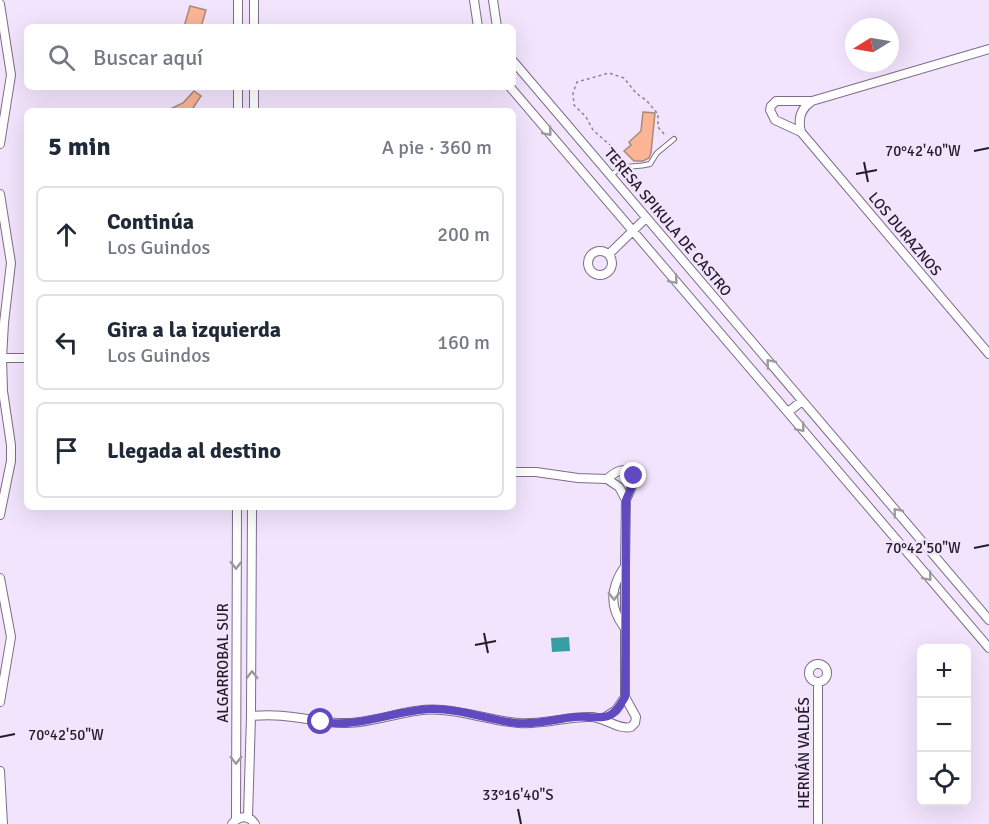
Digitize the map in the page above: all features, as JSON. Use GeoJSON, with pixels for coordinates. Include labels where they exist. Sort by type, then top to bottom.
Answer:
{"type":"FeatureCollection","features":[{"type":"Feature","properties":{"kind":"street"},"geometry":{"type":"LineString","coordinates":[[238,0],[238,24]]}},
{"type":"Feature","properties":{"kind":"street"},"geometry":{"type":"LineString","coordinates":[[254,0],[254,24]]}},
{"type":"Feature","properties":{"kind":"street"},"geometry":{"type":"LineString","coordinates":[[474,0],[478,24]]}},
{"type":"Feature","properties":{"kind":"street"},"geometry":{"type":"LineString","coordinates":[[493,0],[497,24]]}},
{"type":"Feature","properties":{"kind":"street"},"geometry":{"type":"LineString","coordinates":[[0,4],[12,75],[0,144]]}},
{"type":"Feature","properties":{"kind":"street","name":"LOS DURAZNOS"},"geometry":{"type":"LineString","coordinates":[[989,49],[812,101],[780,101],[771,106],[771,114],[775,120],[801,132],[989,354]]}},
{"type":"Feature","properties":{"kind":"street","name":"TERESA SPIKULA DE CASTRO"},"geometry":{"type":"LineString","coordinates":[[516,65],[989,620]]}},
{"type":"Feature","properties":{"kind":"street"},"geometry":{"type":"LineString","coordinates":[[238,90],[238,108]]}},
{"type":"Feature","properties":{"kind":"street"},"geometry":{"type":"LineString","coordinates":[[254,90],[254,108]]}},
{"type":"Feature","properties":{"kind":"street"},"geometry":{"type":"LineString","coordinates":[[513,90],[989,648]]}},
{"type":"Feature","properties":{"kind":"street"},"geometry":{"type":"LineString","coordinates":[[801,132],[800,116],[804,108],[812,101]]}},
{"type":"Feature","properties":{"kind":"street"},"geometry":{"type":"LineString","coordinates":[[0,194],[11,263],[1,358],[11,453],[0,515]]}},
{"type":"Feature","properties":{"kind":"street"},"geometry":{"type":"LineString","coordinates":[[609,254],[646,218]]}},
{"type":"Feature","properties":{"kind":"street"},"geometry":{"type":"LineString","coordinates":[[1,358],[24,358]]}},
{"type":"Feature","properties":{"kind":"street"},"geometry":{"type":"LineString","coordinates":[[788,412],[802,401]]}},
{"type":"Feature","properties":{"kind":"street"},"geometry":{"type":"LineString","coordinates":[[251,716],[292,717],[330,723],[348,723],[436,709],[519,723],[537,723],[578,717],[604,718],[628,728],[633,725],[636,717],[625,697],[624,627],[626,617],[626,500],[634,481],[632,473],[621,470],[607,478],[578,478],[536,472],[516,472]]}},
{"type":"Feature","properties":{"kind":"street"},"geometry":{"type":"LineString","coordinates":[[607,478],[618,487],[626,500]]}},
{"type":"Feature","properties":{"kind":"street","name":"ALGARROBAL SUR"},"geometry":{"type":"LineString","coordinates":[[234,822],[237,510]]}},
{"type":"Feature","properties":{"kind":"street","name":"ALGARROBAL SUR"},"geometry":{"type":"LineString","coordinates":[[252,510],[252,821]]}},
{"type":"Feature","properties":{"kind":"street"},"geometry":{"type":"LineString","coordinates":[[624,627],[616,613],[613,590],[616,578],[625,566]]}},
{"type":"Feature","properties":{"kind":"street"},"geometry":{"type":"LineString","coordinates":[[0,578],[11,637],[0,702]]}},
{"type":"Feature","properties":{"kind":"street","name":"HERNÁN VALDÉS"},"geometry":{"type":"LineString","coordinates":[[818,682],[818,824]]}},
{"type":"Feature","properties":{"kind":"street"},"geometry":{"type":"LineString","coordinates":[[604,718],[616,710],[625,697]]}},
{"type":"Feature","properties":{"kind":"street"},"geometry":{"type":"LineString","coordinates":[[0,771],[3,824]]}},
{"type":"Feature","properties":{"kind":"street"},"geometry":{"type":"LineString","coordinates":[[234,822],[242,817],[252,821]]}},
{"type":"Feature","properties":{"kind":"lane"},"geometry":{"type":"LineString","coordinates":[[611,176],[624,167],[640,167],[650,164],[657,153],[673,140]]}},
{"type":"Feature","properties":{"kind":"path"},"geometry":{"type":"LineString","coordinates":[[624,167],[614,156],[611,146],[593,130],[586,117],[574,105],[573,93],[577,82],[609,73],[624,78],[658,114],[658,127],[673,140]]}},
{"type":"Feature","properties":{"kind":"shaded area"},"geometry":{"type":"Polygon","coordinates":[[[569,637],[570,651],[552,652],[551,638],[569,637]]]}},
{"type":"Feature","properties":{"kind":"building"},"geometry":{"type":"Polygon","coordinates":[[[190,6],[206,10],[202,24],[185,24],[190,6]]]}},
{"type":"Feature","properties":{"kind":"building"},"geometry":{"type":"Polygon","coordinates":[[[194,91],[201,96],[193,108],[172,108],[183,103],[194,91]]]}},
{"type":"Feature","properties":{"kind":"building"},"geometry":{"type":"Polygon","coordinates":[[[643,112],[655,113],[651,153],[649,158],[643,161],[634,161],[624,151],[631,145],[629,142],[641,131],[643,112]]]}},
{"type":"Feature","properties":{"kind":"route"},"geometry":{"type":"LineString","coordinates":[[321,722],[339,724],[357,722],[436,709],[519,723],[537,723],[578,717],[604,718],[611,715],[625,697],[626,500],[634,476]]}}]}
